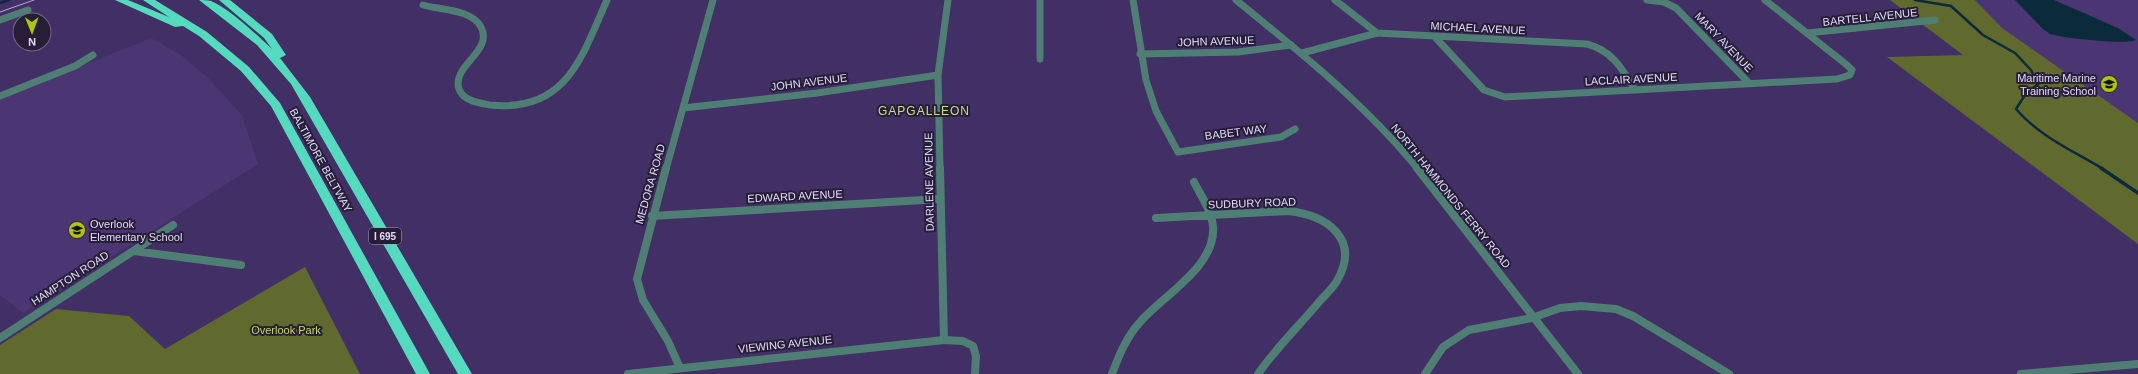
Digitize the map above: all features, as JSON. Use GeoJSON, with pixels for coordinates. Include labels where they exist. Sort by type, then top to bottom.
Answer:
{"type":"FeatureCollection","features":[{"type":"Feature","properties":{"kind":"highway"},"geometry":{"type":"LineString","coordinates":[[120,0],[203,34]]}},
{"type":"Feature","properties":{"kind":"highway","name":"BALTIMORE BELTWAY"},"geometry":{"type":"LineString","coordinates":[[148,0],[203,34],[244,69],[276,105],[423,374]]}},
{"type":"Feature","properties":{"kind":"highway","name":"BALTIMORE BELTWAY"},"geometry":{"type":"LineString","coordinates":[[204,0],[232,18],[258,40],[292,77],[465,374]]}},
{"type":"Feature","properties":{"kind":"highway"},"geometry":{"type":"LineString","coordinates":[[224,0],[268,36],[295,76],[305,97]]}},
{"type":"Feature","properties":{"kind":"street"},"geometry":{"type":"LineString","coordinates":[[423,6],[467,16],[480,26],[483,36],[482,44],[463,73],[458,87],[461,94],[467,99],[487,105],[501,105],[530,100],[561,85],[571,76],[607,0]]}},
{"type":"Feature","properties":{"kind":"street","name":"MEDORA ROAD"},"geometry":{"type":"LineString","coordinates":[[680,368],[668,341],[643,300],[638,287],[638,271],[652,216],[714,0]]}},
{"type":"Feature","properties":{"kind":"street","name":"DARLENE AVENUE"},"geometry":{"type":"LineString","coordinates":[[944,340],[938,75],[948,0]]}},
{"type":"Feature","properties":{"kind":"street"},"geometry":{"type":"LineString","coordinates":[[1040,0],[1040,59]]}},
{"type":"Feature","properties":{"kind":"street"},"geometry":{"type":"LineString","coordinates":[[1134,0],[1140,54]]}},
{"type":"Feature","properties":{"kind":"street","name":"NORTH HAMMONDS FERRY ROAD"},"geometry":{"type":"LineString","coordinates":[[1236,0],[1302,53],[1358,103],[1387,133],[1460,221],[1532,318],[1578,374]]}},
{"type":"Feature","properties":{"kind":"street"},"geometry":{"type":"LineString","coordinates":[[1336,0],[1373,28],[1377,33]]}},
{"type":"Feature","properties":{"kind":"street","name":"MARY AVENUE"},"geometry":{"type":"LineString","coordinates":[[1647,0],[1664,2],[1676,8],[1748,83]]}},
{"type":"Feature","properties":{"kind":"street"},"geometry":{"type":"LineString","coordinates":[[1765,0],[1807,33]]}},
{"type":"Feature","properties":{"kind":"street"},"geometry":{"type":"LineString","coordinates":[[0,20],[28,10]]}},
{"type":"Feature","properties":{"kind":"street","name":"BARTELL AVENUE"},"geometry":{"type":"LineString","coordinates":[[1807,33],[1935,20]]}},
{"type":"Feature","properties":{"kind":"street","name":"MICHAEL AVENUE"},"geometry":{"type":"LineString","coordinates":[[1302,53],[1377,33],[1597,46],[1612,54],[1635,90]]}},
{"type":"Feature","properties":{"kind":"street","name":"LACLAIR AVENUE"},"geometry":{"type":"LineString","coordinates":[[1435,37],[1484,90],[1499,96],[1837,79],[1846,78],[1851,74],[1852,70],[1848,65],[1807,33]]}},
{"type":"Feature","properties":{"kind":"street","name":"JOHN AVENUE"},"geometry":{"type":"LineString","coordinates":[[1140,54],[1238,52],[1291,45]]}},
{"type":"Feature","properties":{"kind":"street","name":"BABET WAY"},"geometry":{"type":"LineString","coordinates":[[1140,54],[1153,105],[1178,152],[1281,137],[1295,130]]}},
{"type":"Feature","properties":{"kind":"street"},"geometry":{"type":"LineString","coordinates":[[0,96],[75,66],[93,55]]}},
{"type":"Feature","properties":{"kind":"street","name":"JOHN AVENUE"},"geometry":{"type":"LineString","coordinates":[[683,108],[817,93],[938,75]]}},
{"type":"Feature","properties":{"kind":"street"},"geometry":{"type":"LineString","coordinates":[[1112,374],[1128,339],[1141,321],[1204,258],[1213,236],[1210,215],[1194,182]]}},
{"type":"Feature","properties":{"kind":"street","name":"EDWARD AVENUE"},"geometry":{"type":"LineString","coordinates":[[652,216],[940,199]]}},
{"type":"Feature","properties":{"kind":"street","name":"SUDBURY ROAD"},"geometry":{"type":"LineString","coordinates":[[1156,218],[1288,211],[1305,212],[1318,217],[1329,224],[1339,235],[1345,255],[1338,279],[1313,310],[1269,357],[1258,374]]}},
{"type":"Feature","properties":{"kind":"street","name":"HAMPTON ROAD"},"geometry":{"type":"LineString","coordinates":[[0,338],[173,225]]}},
{"type":"Feature","properties":{"kind":"street"},"geometry":{"type":"LineString","coordinates":[[134,251],[241,266]]}},
{"type":"Feature","properties":{"kind":"street"},"geometry":{"type":"LineString","coordinates":[[1425,374],[1443,347],[1469,330],[1532,318],[1560,308],[1581,306],[1616,309],[1633,316],[1729,374]]}},
{"type":"Feature","properties":{"kind":"street","name":"VIEWING AVENUE"},"geometry":{"type":"LineString","coordinates":[[628,374],[944,340],[966,341],[976,349],[978,354],[975,374]]}},
{"type":"Feature","properties":{"kind":"street"},"geometry":{"type":"LineString","coordinates":[[2021,374],[2138,364]]}},
{"type":"Feature","properties":{"kind":"shaded area"},"geometry":{"type":"Polygon","coordinates":[[[1975,0],[2138,0],[2138,123],[2001,28],[1975,0]]]}},
{"type":"Feature","properties":{"kind":"shaded area","name":"Overlook Elementary School"},"geometry":{"type":"Polygon","coordinates":[[[151,38],[181,55],[208,78],[242,115],[258,164],[23,313],[0,295],[0,99],[151,38]]]}},
{"type":"Feature","properties":{"kind":"green space"},"geometry":{"type":"Polygon","coordinates":[[[1890,0],[1975,0],[2002,28],[2138,123],[2138,244],[1887,57],[1963,55],[1890,0]]]}},
{"type":"Feature","properties":{"kind":"green space","name":"Overlook Park"},"geometry":{"type":"Polygon","coordinates":[[[305,267],[360,374],[0,374],[0,345],[56,309],[129,316],[165,349],[305,267]]]}},
{"type":"Feature","properties":{"kind":"water"},"geometry":{"type":"Polygon","coordinates":[[[2015,0],[2054,0],[2118,28],[2136,40],[2120,42],[2080,39],[2050,34],[2043,29],[2015,0]]]}},
{"type":"Feature","properties":{"kind":"waterway"},"geometry":{"type":"LineString","coordinates":[[0,3],[9,0]]}},
{"type":"Feature","properties":{"kind":"waterway"},"geometry":{"type":"LineString","coordinates":[[1915,0],[1951,6],[1983,35],[2015,53],[2031,70],[2038,84],[2025,95],[2016,109],[2035,128],[2103,169]]}},
{"type":"Feature","properties":{"kind":"waterway"},"geometry":{"type":"LineString","coordinates":[[2101,168],[2138,193]]}},
{"type":"Feature","properties":{"kind":"tram line"},"geometry":{"type":"LineString","coordinates":[[0,12],[34,0]]}},
{"type":"Feature","properties":{"kind":"place","name":"Maritime Marine Training School"},"geometry":{"type":"Point","coordinates":[2109,84]}},
{"type":"Feature","properties":{"kind":"place","name":"Overlook Elementary School"},"geometry":{"type":"Point","coordinates":[77,230]}},
{"type":"Feature","properties":{"kind":"district","name":"GAPGALLEON"},"geometry":{"type":"Point","coordinates":[924,111]}}]}
